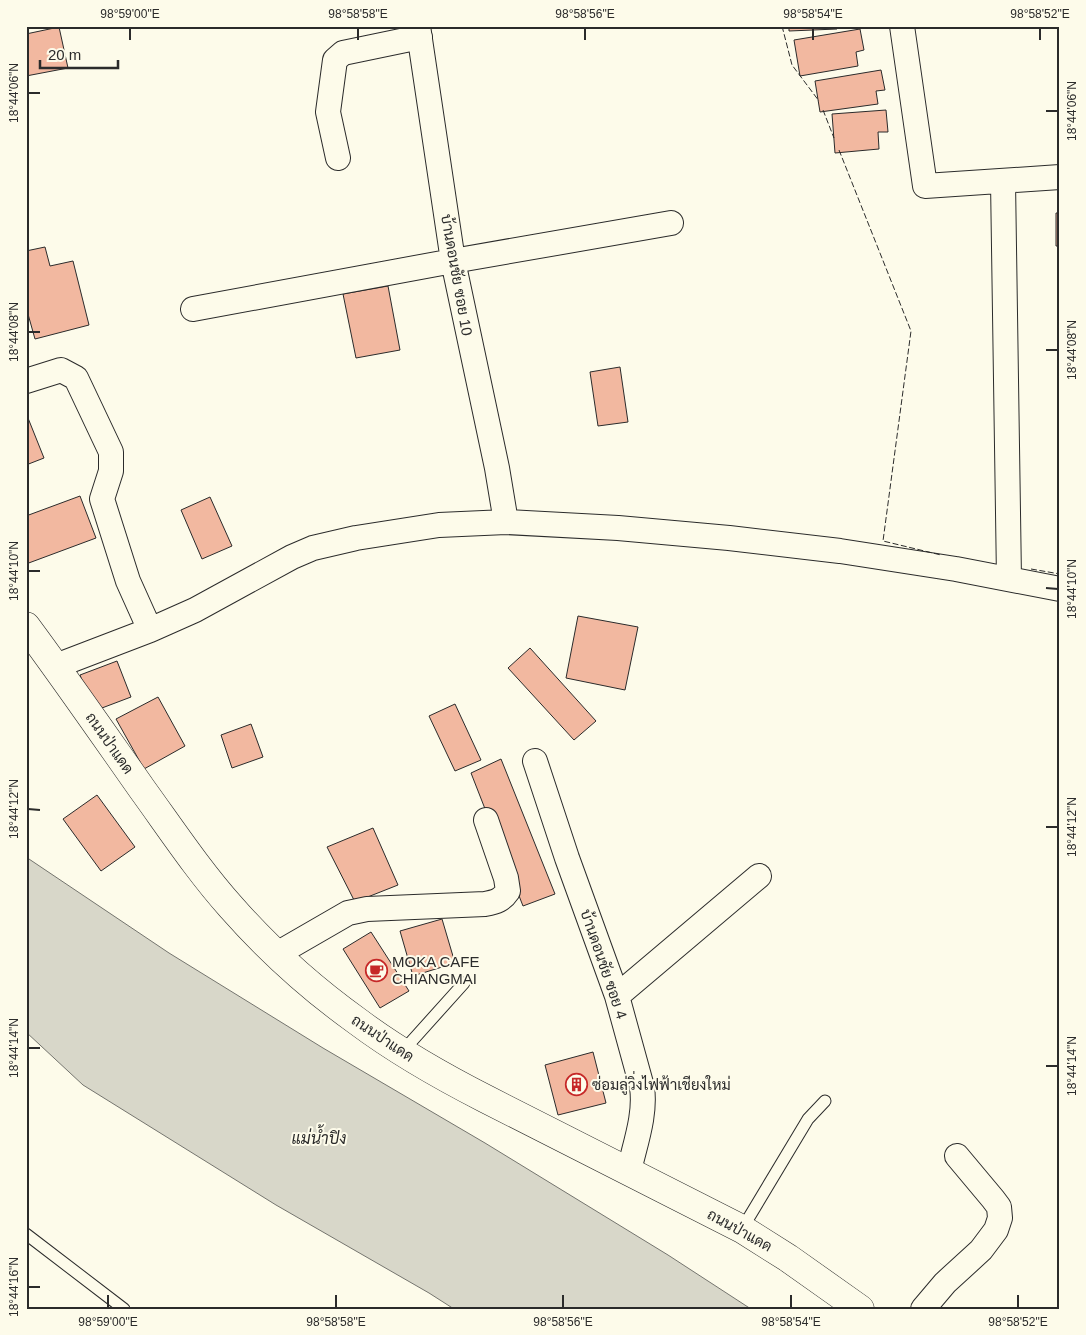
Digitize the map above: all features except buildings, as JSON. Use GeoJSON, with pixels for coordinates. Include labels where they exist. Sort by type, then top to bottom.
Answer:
{"type":"FeatureCollection","features":[{"type":"Feature","properties":{"kind":"street"},"geometry":{"type":"LineString","coordinates":[[902,26],[925,186],[1060,177]]}},
{"type":"Feature","properties":{"kind":"street"},"geometry":{"type":"LineString","coordinates":[[338,158],[328,112],[335,60],[343,53],[419,31]]}},
{"type":"Feature","properties":{"kind":"street","name":"บ้านดอนชัย ซอย 10"},"geometry":{"type":"LineString","coordinates":[[419,31],[453,261],[497,468],[506,522]]}},
{"type":"Feature","properties":{"kind":"street"},"geometry":{"type":"LineString","coordinates":[[1002,181],[1009,579]]}},
{"type":"Feature","properties":{"kind":"street"},"geometry":{"type":"LineString","coordinates":[[193,309],[671,223]]}},
{"type":"Feature","properties":{"kind":"street"},"geometry":{"type":"LineString","coordinates":[[26,381],[61,370],[76,378],[111,452],[111,470],[102,499],[128,581],[150,630]]}},
{"type":"Feature","properties":{"kind":"street"},"geometry":{"type":"LineString","coordinates":[[56,666],[150,630],[195,610],[292,557],[313,548],[356,538],[439,525],[506,522],[618,528],[738,539],[840,551],[956,569],[1060,589]]}},
{"type":"Feature","properties":{"kind":"street","name":"ถนนป่าแดด"},"geometry":{"type":"LineString","coordinates":[[26,626],[197,866],[232,908],[277,954],[310,984],[357,1021],[402,1052],[486,1100],[742,1230],[788,1258],[860,1309]]}},
{"type":"Feature","properties":{"kind":"street","name":"บ้านดอนชัย ซอย 4"},"geometry":{"type":"LineString","coordinates":[[534,761],[617,996],[642,1087],[643,1096],[639,1126],[628,1171]]}},
{"type":"Feature","properties":{"kind":"street"},"geometry":{"type":"LineString","coordinates":[[277,954],[348,913],[367,909],[485,904],[496,902],[504,897],[508,890],[506,878],[486,820]]}},
{"type":"Feature","properties":{"kind":"street"},"geometry":{"type":"LineString","coordinates":[[617,996],[759,876]]}},
{"type":"Feature","properties":{"kind":"street"},"geometry":{"type":"LineString","coordinates":[[923,1309],[945,1283],[981,1250],[996,1230],[1000,1218],[999,1207],[957,1156]]}},
{"type":"Feature","properties":{"kind":"lane"},"geometry":{"type":"LineString","coordinates":[[402,1052],[464,983]]}},
{"type":"Feature","properties":{"kind":"lane"},"geometry":{"type":"LineString","coordinates":[[742,1230],[808,1119],[825,1101]]}},
{"type":"Feature","properties":{"kind":"lane"},"geometry":{"type":"LineString","coordinates":[[26,1234],[120,1308]]}},
{"type":"Feature","properties":{"kind":"water","name":"แม่น้ำปิง"},"geometry":{"type":"Polygon","coordinates":[[[26,857],[169,953],[323,1048],[485,1143],[668,1255],[751,1309],[454,1309],[276,1205],[83,1085],[26,1032],[26,857]]]}},
{"type":"Feature","properties":{"kind":"fence"},"geometry":{"type":"LineString","coordinates":[[782,26],[792,65],[819,101]]}},
{"type":"Feature","properties":{"kind":"fence"},"geometry":{"type":"LineString","coordinates":[[823,110],[834,138]]}},
{"type":"Feature","properties":{"kind":"fence"},"geometry":{"type":"LineString","coordinates":[[839,150],[911,331],[883,541],[941,555]]}},
{"type":"Feature","properties":{"kind":"fence"},"geometry":{"type":"LineString","coordinates":[[1031,569],[1060,574]]}},
{"type":"Feature","properties":{"kind":"place","name":"MOKA CAFE CHIANGMAI"},"geometry":{"type":"Point","coordinates":[376,970]}},
{"type":"Feature","properties":{"kind":"place","name":"ซ่อมลู่วิ่งไฟฟ้าเชียงใหม่"},"geometry":{"type":"Point","coordinates":[576,1084]}}]}
